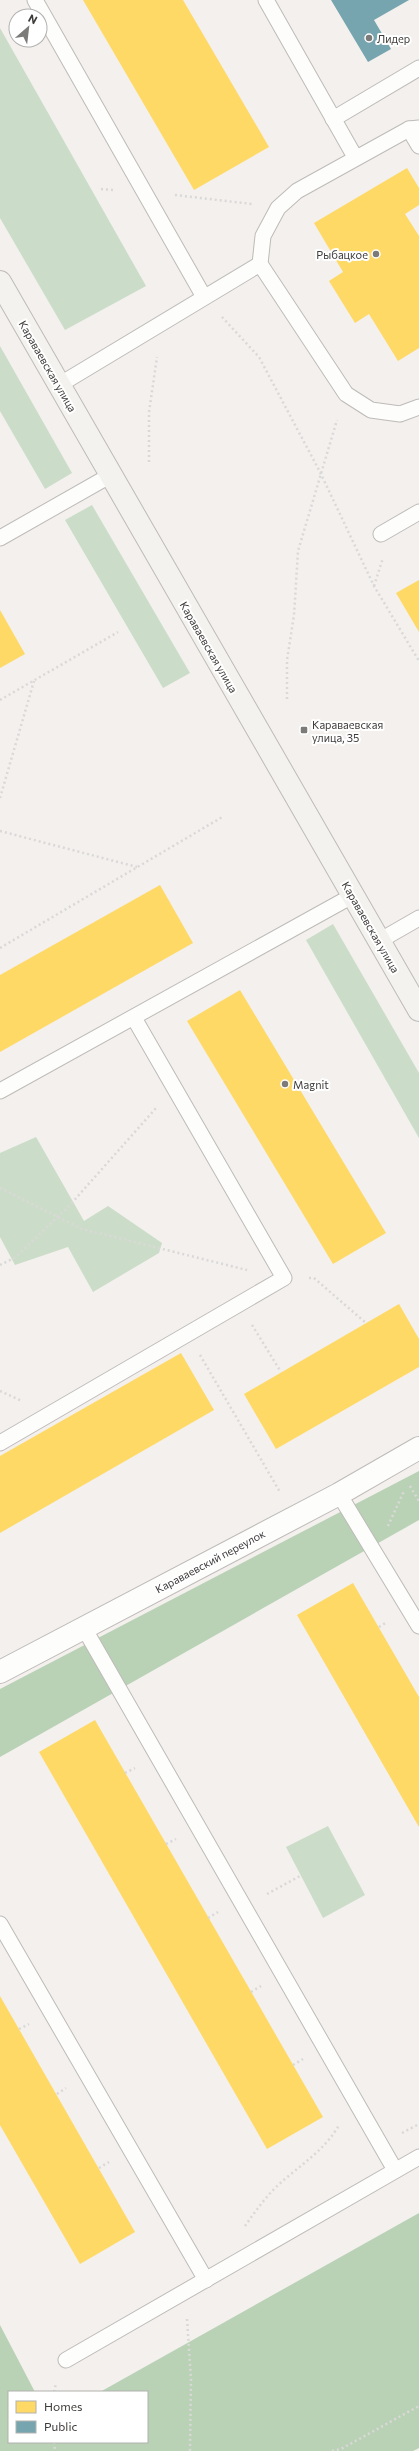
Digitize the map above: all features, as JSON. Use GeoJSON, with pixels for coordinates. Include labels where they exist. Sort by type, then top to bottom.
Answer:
{"type":"FeatureCollection","features":[{"type":"Feature","properties":{"kind":"street","name":"Караваевская улица"},"geometry":{"type":"LineString","coordinates":[[0,282],[352,896],[419,1010]]}},
{"type":"Feature","properties":{"kind":"street","name":"Караваевский переулок"},"geometry":{"type":"LineString","coordinates":[[0,1672],[339,1494],[419,1448]]}},
{"type":"Feature","properties":{"kind":"lane"},"geometry":{"type":"LineString","coordinates":[[35,0],[204,297]]}},
{"type":"Feature","properties":{"kind":"lane"},"geometry":{"type":"LineString","coordinates":[[266,0],[355,157]]}},
{"type":"Feature","properties":{"kind":"lane"},"geometry":{"type":"LineString","coordinates":[[333,119],[419,68]]}},
{"type":"Feature","properties":{"kind":"lane"},"geometry":{"type":"LineString","coordinates":[[419,146],[414,128],[355,157],[297,191],[278,208],[263,236],[260,264],[346,394],[371,410],[400,414],[419,407]]}},
{"type":"Feature","properties":{"kind":"lane"},"geometry":{"type":"LineString","coordinates":[[59,385],[260,264]]}},
{"type":"Feature","properties":{"kind":"lane"},"geometry":{"type":"LineString","coordinates":[[0,538],[111,475]]}},
{"type":"Feature","properties":{"kind":"lane"},"geometry":{"type":"LineString","coordinates":[[381,534],[419,512]]}},
{"type":"Feature","properties":{"kind":"lane"},"geometry":{"type":"LineString","coordinates":[[0,1091],[352,896]]}},
{"type":"Feature","properties":{"kind":"lane"},"geometry":{"type":"LineString","coordinates":[[379,941],[419,918]]}},
{"type":"Feature","properties":{"kind":"lane"},"geometry":{"type":"LineString","coordinates":[[0,1443],[284,1278],[134,1018]]}},
{"type":"Feature","properties":{"kind":"lane"},"geometry":{"type":"LineString","coordinates":[[339,1494],[419,1626]]}},
{"type":"Feature","properties":{"kind":"lane"},"geometry":{"type":"LineString","coordinates":[[84,1628],[395,2170]]}},
{"type":"Feature","properties":{"kind":"lane"},"geometry":{"type":"LineString","coordinates":[[0,1924],[206,2280]]}},
{"type":"Feature","properties":{"kind":"lane"},"geometry":{"type":"LineString","coordinates":[[66,2360],[419,2157]]}},
{"type":"Feature","properties":{"kind":"path"},"geometry":{"type":"LineString","coordinates":[[101,189],[144,192],[278,208]]}},
{"type":"Feature","properties":{"kind":"path"},"geometry":{"type":"LineString","coordinates":[[204,297],[259,357],[320,472],[374,586],[419,661]]}},
{"type":"Feature","properties":{"kind":"path"},"geometry":{"type":"LineString","coordinates":[[149,462],[149,412],[155,361],[172,316]]}},
{"type":"Feature","properties":{"kind":"path"},"geometry":{"type":"LineString","coordinates":[[287,699],[287,660],[294,615],[298,551],[320,472],[346,394]]}},
{"type":"Feature","properties":{"kind":"path"},"geometry":{"type":"LineString","coordinates":[[0,700],[118,632]]}},
{"type":"Feature","properties":{"kind":"path"},"geometry":{"type":"LineString","coordinates":[[0,798],[34,680]]}},
{"type":"Feature","properties":{"kind":"path"},"geometry":{"type":"LineString","coordinates":[[0,948],[224,816]]}},
{"type":"Feature","properties":{"kind":"path"},"geometry":{"type":"LineString","coordinates":[[0,831],[137,867]]}},
{"type":"Feature","properties":{"kind":"path"},"geometry":{"type":"LineString","coordinates":[[0,1265],[16,1257],[57,1217],[174,1088]]}},
{"type":"Feature","properties":{"kind":"path"},"geometry":{"type":"LineString","coordinates":[[0,1188],[82,1229],[284,1278],[314,1278],[366,1323]]}},
{"type":"Feature","properties":{"kind":"path"},"geometry":{"type":"LineString","coordinates":[[239,1305],[281,1372]]}},
{"type":"Feature","properties":{"kind":"path"},"geometry":{"type":"LineString","coordinates":[[188,1334],[295,1517]]}},
{"type":"Feature","properties":{"kind":"path"},"geometry":{"type":"LineString","coordinates":[[375,1553],[408,1483],[419,1501]]}},
{"type":"Feature","properties":{"kind":"path"},"geometry":{"type":"LineString","coordinates":[[243,1906],[300,1876]]}},
{"type":"Feature","properties":{"kind":"path"},"geometry":{"type":"LineString","coordinates":[[238,2261],[239,2245],[244,2227],[261,2202],[284,2180],[314,2157],[337,2127],[353,2097]]}},
{"type":"Feature","properties":{"kind":"path"},"geometry":{"type":"LineString","coordinates":[[184,2293],[191,2379],[190,2451]]}},
{"type":"Feature","properties":{"kind":"path"},"geometry":{"type":"LineString","coordinates":[[332,2451],[340,2450],[419,2406]]}},
{"type":"Feature","properties":{"kind":"green space"},"geometry":{"type":"Polygon","coordinates":[[[0,28],[8,42],[8,48],[11,48],[146,286],[65,330],[0,218],[0,28]]]}},
{"type":"Feature","properties":{"kind":"green space"},"geometry":{"type":"Polygon","coordinates":[[[0,346],[72,473],[45,489],[0,411],[0,346]]]}},
{"type":"Feature","properties":{"kind":"green space"},"geometry":{"type":"Polygon","coordinates":[[[92,505],[190,673],[163,688],[65,520],[92,505]]]}},
{"type":"Feature","properties":{"kind":"green space"},"geometry":{"type":"Polygon","coordinates":[[[333,924],[419,1073],[419,1138],[306,940],[333,924]]]}},
{"type":"Feature","properties":{"kind":"green space"},"geometry":{"type":"Polygon","coordinates":[[[36,1137],[84,1221],[108,1206],[162,1243],[159,1253],[93,1292],[68,1247],[15,1265],[0,1237],[0,1153],[36,1137]]]}},
{"type":"Feature","properties":{"kind":"green space"},"geometry":{"type":"Polygon","coordinates":[[[419,1471],[419,1520],[0,1757],[0,1689],[419,1471]]]}},
{"type":"Feature","properties":{"kind":"green space"},"geometry":{"type":"Polygon","coordinates":[[[328,1826],[365,1895],[323,1918],[286,1847],[328,1826]]]}},
{"type":"Feature","properties":{"kind":"green space"},"geometry":{"type":"Polygon","coordinates":[[[419,2213],[419,2448],[413,2451],[0,2451],[0,2325],[34,2391],[8,2391],[8,2443],[148,2443],[148,2391],[102,2391],[419,2213]]]}},
{"type":"Feature","properties":{"kind":"building: Homes"},"geometry":{"type":"Polygon","coordinates":[[[83,0],[183,0],[269,147],[194,190],[83,0]]]}},
{"type":"Feature","properties":{"kind":"building: Homes","name":"Рыбацкое"},"geometry":{"type":"Polygon","coordinates":[[[407,168],[419,188],[419,205],[405,214],[419,236],[419,348],[398,361],[369,314],[355,323],[329,281],[343,272],[314,223],[407,168]]]}},
{"type":"Feature","properties":{"kind":"building: Homes"},"geometry":{"type":"Polygon","coordinates":[[[419,580],[419,632],[396,593],[419,580]]]}},
{"type":"Feature","properties":{"kind":"building: Homes"},"geometry":{"type":"Polygon","coordinates":[[[0,610],[25,654],[0,668],[0,610]]]}},
{"type":"Feature","properties":{"kind":"building: Homes"},"geometry":{"type":"Polygon","coordinates":[[[160,885],[193,943],[0,1052],[0,975],[160,885]]]}},
{"type":"Feature","properties":{"kind":"building: Homes"},"geometry":{"type":"Polygon","coordinates":[[[240,990],[386,1233],[333,1264],[187,1021],[240,990]]]}},
{"type":"Feature","properties":{"kind":"building: Homes"},"geometry":{"type":"Polygon","coordinates":[[[399,1304],[419,1339],[419,1367],[276,1449],[244,1394],[399,1304]]]}},
{"type":"Feature","properties":{"kind":"building: Homes"},"geometry":{"type":"Polygon","coordinates":[[[181,1353],[214,1410],[0,1533],[0,1456],[181,1353]]]}},
{"type":"Feature","properties":{"kind":"building: Homes"},"geometry":{"type":"Polygon","coordinates":[[[353,1583],[419,1697],[419,1827],[297,1615],[353,1583]]]}},
{"type":"Feature","properties":{"kind":"building: Homes"},"geometry":{"type":"Polygon","coordinates":[[[95,1720],[323,2117],[267,2149],[39,1752],[95,1720]]]}},
{"type":"Feature","properties":{"kind":"building: Homes"},"geometry":{"type":"Polygon","coordinates":[[[0,1996],[135,2232],[80,2264],[0,2125],[0,1996]]]}},
{"type":"Feature","properties":{"kind":"building: Public","name":"Лидер"},"geometry":{"type":"Polygon","coordinates":[[[331,0],[409,0],[374,20],[391,49],[368,62],[331,0]]]}},
{"type":"Feature","properties":{"kind":"place","name":"Лидер"},"geometry":{"type":"Point","coordinates":[369,38]}},
{"type":"Feature","properties":{"kind":"place","name":"Рыбацкое"},"geometry":{"type":"Point","coordinates":[376,254]}},
{"type":"Feature","properties":{"kind":"place","name":"Караваевская улица, 35"},"geometry":{"type":"Point","coordinates":[304,730]}},
{"type":"Feature","properties":{"kind":"place","name":"Magnit"},"geometry":{"type":"Point","coordinates":[285,1084]}}]}
